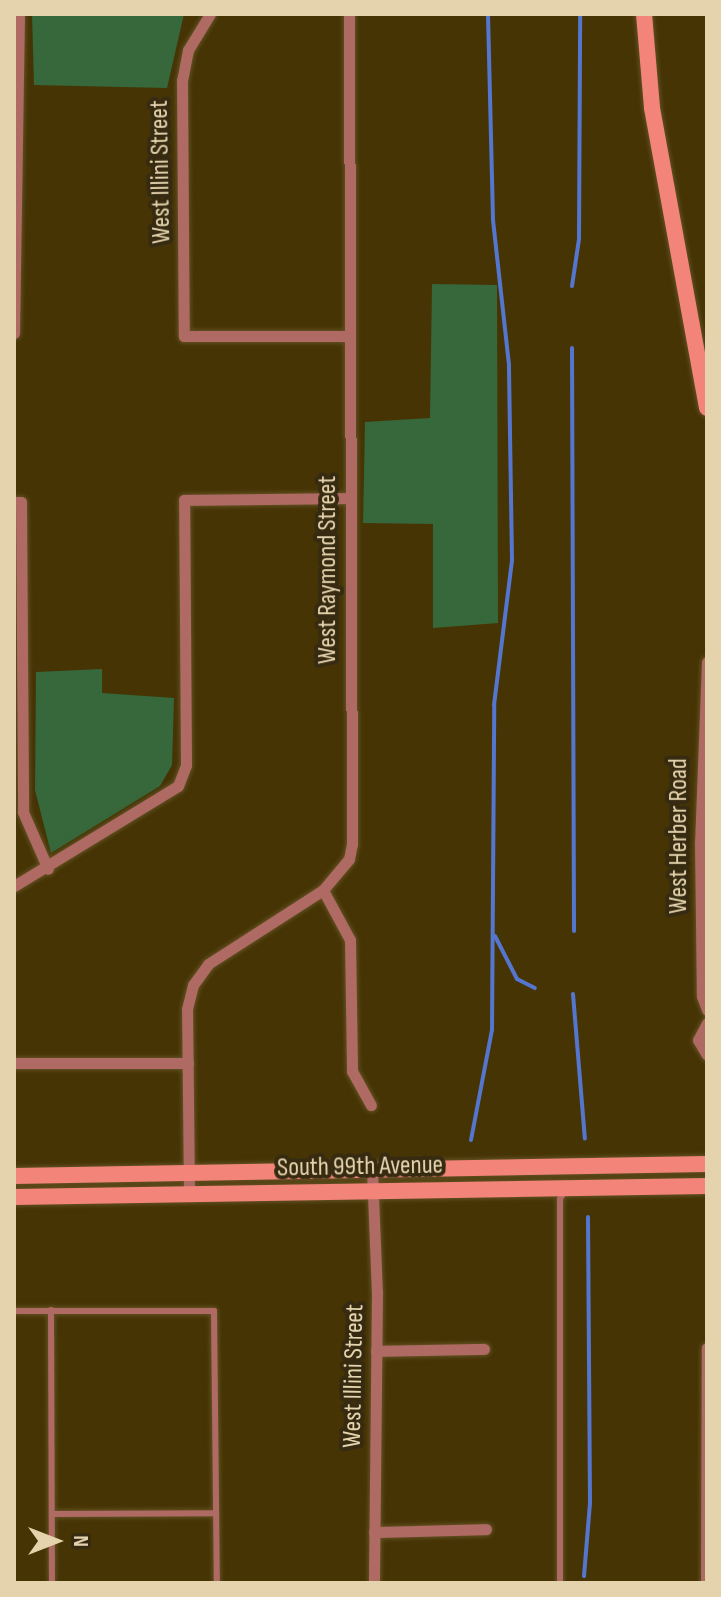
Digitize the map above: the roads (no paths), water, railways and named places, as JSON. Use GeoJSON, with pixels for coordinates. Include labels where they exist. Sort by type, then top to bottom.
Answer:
{"type":"FeatureCollection","features":[{"type":"Feature","properties":{"kind":"main road"},"geometry":{"type":"LineString","coordinates":[[644,14],[652,108],[707,408]]}},
{"type":"Feature","properties":{"kind":"main road","name":"South 99th Avenue"},"geometry":{"type":"LineString","coordinates":[[14,1176],[707,1164]]}},
{"type":"Feature","properties":{"kind":"main road","name":"South 99th Avenue"},"geometry":{"type":"LineString","coordinates":[[14,1197],[707,1186]]}},
{"type":"Feature","properties":{"kind":"street"},"geometry":{"type":"LineString","coordinates":[[16,333],[19,14]]}},
{"type":"Feature","properties":{"kind":"street","name":"West Raymond Street"},"geometry":{"type":"LineString","coordinates":[[188,1063],[189,998],[208,964],[323,890],[349,859],[352,844],[349,14]]}},
{"type":"Feature","properties":{"kind":"street","name":"West Illini Street"},"geometry":{"type":"LineString","coordinates":[[208,15],[188,50],[182,80],[184,336],[350,336]]}},
{"type":"Feature","properties":{"kind":"street"},"geometry":{"type":"LineString","coordinates":[[14,886],[48,869],[178,786],[186,765],[184,500],[350,498]]}},
{"type":"Feature","properties":{"kind":"street"},"geometry":{"type":"LineString","coordinates":[[18,502],[18,663],[23,812],[48,869]]}},
{"type":"Feature","properties":{"kind":"street","name":"West Herber Road"},"geometry":{"type":"LineString","coordinates":[[707,662],[702,996],[707,1010]]}},
{"type":"Feature","properties":{"kind":"street"},"geometry":{"type":"LineString","coordinates":[[323,890],[350,940],[352,1071],[371,1105]]}},
{"type":"Feature","properties":{"kind":"street"},"geometry":{"type":"LineString","coordinates":[[707,1023],[698,1040],[707,1055]]}},
{"type":"Feature","properties":{"kind":"street"},"geometry":{"type":"LineString","coordinates":[[14,1063],[188,1063],[189,1194]]}},
{"type":"Feature","properties":{"kind":"street","name":"West Illini Street"},"geometry":{"type":"LineString","coordinates":[[372,1170],[376,1351],[374,1583]]}},
{"type":"Feature","properties":{"kind":"street"},"geometry":{"type":"LineString","coordinates":[[706,1583],[707,1348]]}},
{"type":"Feature","properties":{"kind":"street"},"geometry":{"type":"LineString","coordinates":[[376,1351],[484,1349]]}},
{"type":"Feature","properties":{"kind":"street"},"geometry":{"type":"LineString","coordinates":[[374,1532],[486,1529]]}},
{"type":"Feature","properties":{"kind":"lane"},"geometry":{"type":"LineString","coordinates":[[560,1583],[560,1199],[571,1188]]}},
{"type":"Feature","properties":{"kind":"lane"},"geometry":{"type":"LineString","coordinates":[[51,1310],[52,1583]]}},
{"type":"Feature","properties":{"kind":"lane"},"geometry":{"type":"LineString","coordinates":[[14,1311],[214,1311],[217,1583]]}},
{"type":"Feature","properties":{"kind":"lane"},"geometry":{"type":"LineString","coordinates":[[52,1514],[216,1513]]}},
{"type":"Feature","properties":{"kind":"waterway"},"geometry":{"type":"LineString","coordinates":[[471,1140],[492,1030],[494,705],[512,560],[509,365],[493,219],[488,14]]}},
{"type":"Feature","properties":{"kind":"waterway"},"geometry":{"type":"LineString","coordinates":[[572,286],[579,239],[580,14]]}},
{"type":"Feature","properties":{"kind":"waterway"},"geometry":{"type":"LineString","coordinates":[[572,348],[574,931]]}},
{"type":"Feature","properties":{"kind":"waterway"},"geometry":{"type":"LineString","coordinates":[[495,936],[517,979],[535,988]]}},
{"type":"Feature","properties":{"kind":"waterway"},"geometry":{"type":"LineString","coordinates":[[573,994],[585,1139]]}},
{"type":"Feature","properties":{"kind":"waterway"},"geometry":{"type":"LineString","coordinates":[[584,1576],[590,1503],[588,1217]]}}]}
